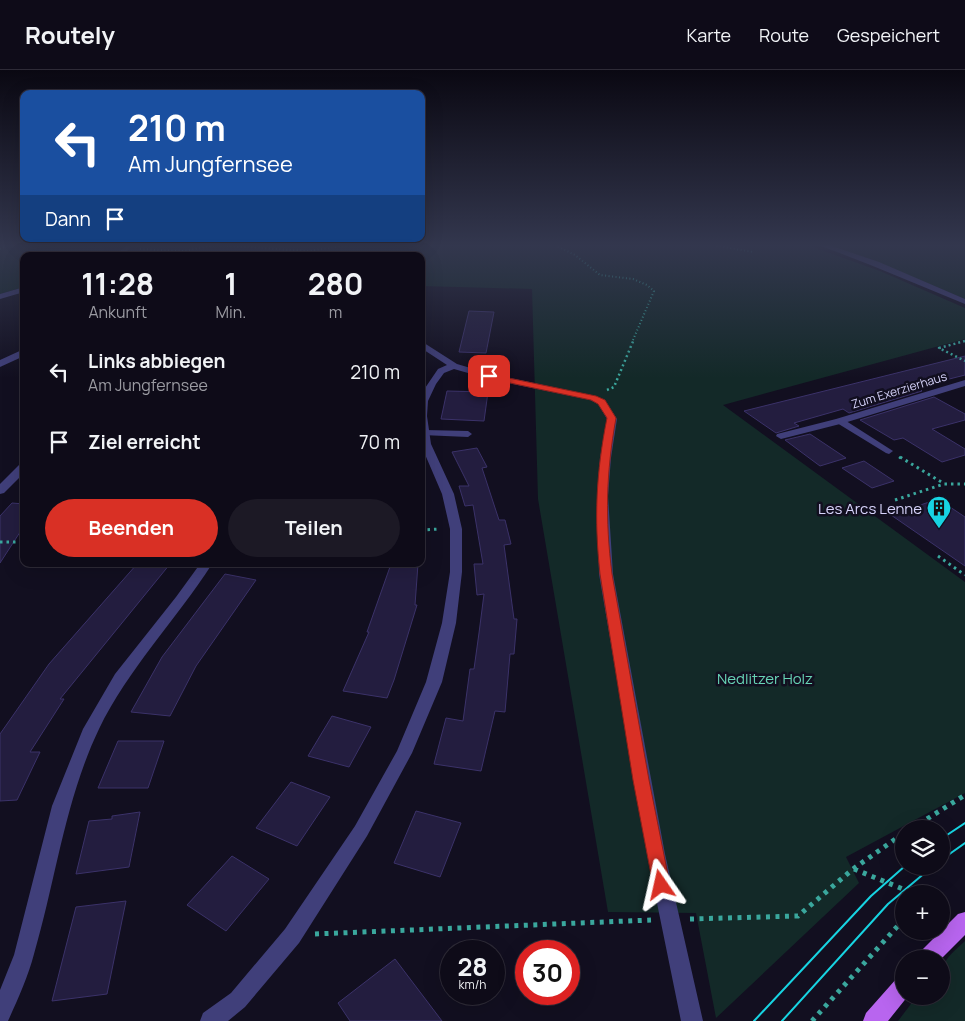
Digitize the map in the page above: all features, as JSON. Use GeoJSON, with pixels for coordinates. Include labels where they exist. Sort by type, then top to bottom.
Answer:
{"type":"FeatureCollection","features":[{"type":"Feature","properties":{"kind":"main road"},"geometry":{"type":"LineString","coordinates":[[936,950],[965,921]]}},
{"type":"Feature","properties":{"kind":"main road"},"geometry":{"type":"LineString","coordinates":[[874,1021],[895,996]]}},
{"type":"Feature","properties":{"kind":"street"},"geometry":{"type":"LineString","coordinates":[[935,289],[965,302]]}},
{"type":"Feature","properties":{"kind":"street"},"geometry":{"type":"LineString","coordinates":[[0,297],[20,290]]}},
{"type":"Feature","properties":{"kind":"street"},"geometry":{"type":"LineString","coordinates":[[425,347],[454,366],[489,376],[588,397],[602,402],[612,418],[605,450],[601,496],[603,549],[642,789],[668,920],[692,1021]]}},
{"type":"Feature","properties":{"kind":"street"},"geometry":{"type":"LineString","coordinates":[[0,364],[20,354]]}},
{"type":"Feature","properties":{"kind":"street"},"geometry":{"type":"LineString","coordinates":[[425,396],[430,384],[441,371],[454,366]]}},
{"type":"Feature","properties":{"kind":"street","name":"Zum Exerzierhaus"},"geometry":{"type":"LineString","coordinates":[[780,436],[840,421],[965,383]]}},
{"type":"Feature","properties":{"kind":"street"},"geometry":{"type":"LineString","coordinates":[[211,1021],[238,1000],[292,936],[360,831],[404,753],[434,682],[449,623],[456,572],[456,529],[448,494],[426,444],[425,433]]}},
{"type":"Feature","properties":{"kind":"street"},"geometry":{"type":"LineString","coordinates":[[0,491],[20,470]]}},
{"type":"Feature","properties":{"kind":"street"},"geometry":{"type":"LineString","coordinates":[[0,1016],[24,956],[61,806],[91,729],[120,678],[181,600],[204,567]]}},
{"type":"Feature","properties":{"kind":"lane","name":"Zum Exerzierhaus"},"geometry":{"type":"LineString","coordinates":[[840,421],[889,451]]}},
{"type":"Feature","properties":{"kind":"lane"},"geometry":{"type":"LineString","coordinates":[[425,433],[468,434]]}},
{"type":"Feature","properties":{"kind":"path"},"geometry":{"type":"LineString","coordinates":[[588,397],[614,387],[654,291],[652,289]]}},
{"type":"Feature","properties":{"kind":"path"},"geometry":{"type":"LineString","coordinates":[[965,341],[939,348],[965,361]]}},
{"type":"Feature","properties":{"kind":"path"},"geometry":{"type":"LineString","coordinates":[[889,451],[944,484]]}},
{"type":"Feature","properties":{"kind":"path"},"geometry":{"type":"LineString","coordinates":[[895,500],[944,484],[965,484]]}},
{"type":"Feature","properties":{"kind":"path"},"geometry":{"type":"LineString","coordinates":[[0,542],[20,542]]}},
{"type":"Feature","properties":{"kind":"path"},"geometry":{"type":"LineString","coordinates":[[938,556],[965,575]]}},
{"type":"Feature","properties":{"kind":"path"},"geometry":{"type":"LineString","coordinates":[[925,820],[965,795]]}},
{"type":"Feature","properties":{"kind":"path"},"geometry":{"type":"LineString","coordinates":[[292,936],[798,916],[853,869],[895,839]]}},
{"type":"Feature","properties":{"kind":"path"},"geometry":{"type":"LineString","coordinates":[[853,869],[895,886]]}},
{"type":"Feature","properties":{"kind":"path"},"geometry":{"type":"LineString","coordinates":[[812,1021],[895,929]]}},
{"type":"Feature","properties":{"kind":"green space"},"geometry":{"type":"Polygon","coordinates":[[[0,289],[16,289],[0,294],[0,289]]]}},
{"type":"Feature","properties":{"kind":"green space","name":"Nedlitzer Holz"},"geometry":{"type":"Polygon","coordinates":[[[532,289],[922,289],[965,308],[965,339],[723,405],[965,582],[965,793],[915,820],[895,820],[895,831],[846,857],[859,883],[716,1018],[696,913],[608,912],[538,499],[532,289]]]}},
{"type":"Feature","properties":{"kind":"green space"},"geometry":{"type":"Polygon","coordinates":[[[942,289],[965,289],[965,299],[942,289]]]}},
{"type":"Feature","properties":{"kind":"green space"},"geometry":{"type":"Polygon","coordinates":[[[965,941],[965,1021],[898,1021],[910,1005],[950,1005],[951,955],[965,941]]]}},
{"type":"Feature","properties":{"kind":"building"},"geometry":{"type":"Polygon","coordinates":[[[469,311],[494,312],[486,353],[459,352],[469,311]]]}},
{"type":"Feature","properties":{"kind":"building"},"geometry":{"type":"Polygon","coordinates":[[[965,356],[965,375],[918,387],[922,391],[849,413],[843,409],[794,423],[799,426],[776,433],[744,411],[965,356]]]}},
{"type":"Feature","properties":{"kind":"building"},"geometry":{"type":"Polygon","coordinates":[[[447,391],[488,392],[484,421],[441,419],[447,391]]]}},
{"type":"Feature","properties":{"kind":"building"},"geometry":{"type":"Polygon","coordinates":[[[934,397],[965,414],[965,420],[932,429],[965,449],[965,455],[942,462],[903,438],[894,440],[860,420],[934,397]]]}},
{"type":"Feature","properties":{"kind":"building"},"geometry":{"type":"Polygon","coordinates":[[[810,434],[846,458],[820,466],[785,440],[810,434]]]}},
{"type":"Feature","properties":{"kind":"building"},"geometry":{"type":"Polygon","coordinates":[[[477,448],[487,467],[482,468],[499,520],[505,520],[511,544],[504,545],[514,619],[517,619],[514,654],[510,654],[505,712],[495,711],[481,771],[434,764],[446,718],[463,721],[470,669],[474,669],[479,633],[484,594],[477,595],[474,564],[483,564],[473,505],[465,506],[459,486],[469,486],[452,452],[477,448]]]}},
{"type":"Feature","properties":{"kind":"building"},"geometry":{"type":"Polygon","coordinates":[[[864,461],[894,481],[872,488],[842,468],[864,461]]]}},
{"type":"Feature","properties":{"kind":"building","name":"Les Arcs Lenne"},"geometry":{"type":"Polygon","coordinates":[[[938,499],[965,517],[965,566],[891,515],[938,499]]]}},
{"type":"Feature","properties":{"kind":"building"},"geometry":{"type":"Polygon","coordinates":[[[12,503],[20,504],[20,532],[0,563],[0,516],[12,503]]]}},
{"type":"Feature","properties":{"kind":"building"},"geometry":{"type":"Polygon","coordinates":[[[134,567],[168,567],[60,699],[64,699],[30,752],[40,752],[17,800],[0,801],[0,734],[49,664],[134,567]]]}},
{"type":"Feature","properties":{"kind":"building"},"geometry":{"type":"Polygon","coordinates":[[[390,567],[418,567],[415,605],[417,605],[387,698],[343,691],[369,632],[367,632],[390,567]]]}},
{"type":"Feature","properties":{"kind":"building"},"geometry":{"type":"Polygon","coordinates":[[[225,574],[256,580],[196,666],[170,716],[131,712],[162,657],[225,574]]]}},
{"type":"Feature","properties":{"kind":"building"},"geometry":{"type":"Polygon","coordinates":[[[332,716],[371,727],[349,767],[308,756],[332,716]]]}},
{"type":"Feature","properties":{"kind":"building"},"geometry":{"type":"Polygon","coordinates":[[[118,741],[164,741],[148,788],[98,788],[118,741]]]}},
{"type":"Feature","properties":{"kind":"building"},"geometry":{"type":"Polygon","coordinates":[[[291,782],[330,797],[297,846],[256,828],[291,782]]]}},
{"type":"Feature","properties":{"kind":"building"},"geometry":{"type":"Polygon","coordinates":[[[416,811],[461,823],[440,877],[394,863],[416,811]]]}},
{"type":"Feature","properties":{"kind":"building"},"geometry":{"type":"Polygon","coordinates":[[[140,812],[129,867],[76,874],[89,821],[112,819],[112,816],[140,812]]]}},
{"type":"Feature","properties":{"kind":"building"},"geometry":{"type":"Polygon","coordinates":[[[232,856],[269,879],[226,931],[187,905],[232,856]]]}},
{"type":"Feature","properties":{"kind":"building"},"geometry":{"type":"Polygon","coordinates":[[[126,901],[107,994],[52,1001],[76,907],[126,901]]]}},
{"type":"Feature","properties":{"kind":"building"},"geometry":{"type":"Polygon","coordinates":[[[395,959],[442,1021],[350,1021],[338,1003],[395,959]]]}},
{"type":"Feature","properties":{"kind":"tram line"},"geometry":{"type":"LineString","coordinates":[[950,833],[965,823]]}},
{"type":"Feature","properties":{"kind":"tram line"},"geometry":{"type":"LineString","coordinates":[[950,854],[965,843]]}},
{"type":"Feature","properties":{"kind":"tram line"},"geometry":{"type":"LineString","coordinates":[[754,1021],[871,896],[895,875]]}},
{"type":"Feature","properties":{"kind":"tram line"},"geometry":{"type":"LineString","coordinates":[[782,1021],[888,904],[922,875]]}},
{"type":"Feature","properties":{"kind":"place","name":"Les Arcs Lenne"},"geometry":{"type":"Point","coordinates":[939,529]}},
{"type":"Feature","properties":{"kind":"route"},"geometry":{"type":"LineString","coordinates":[[489,376],[593,398],[602,402],[612,418],[605,450],[601,496],[602,541],[641,780],[661,885]]}}]}
